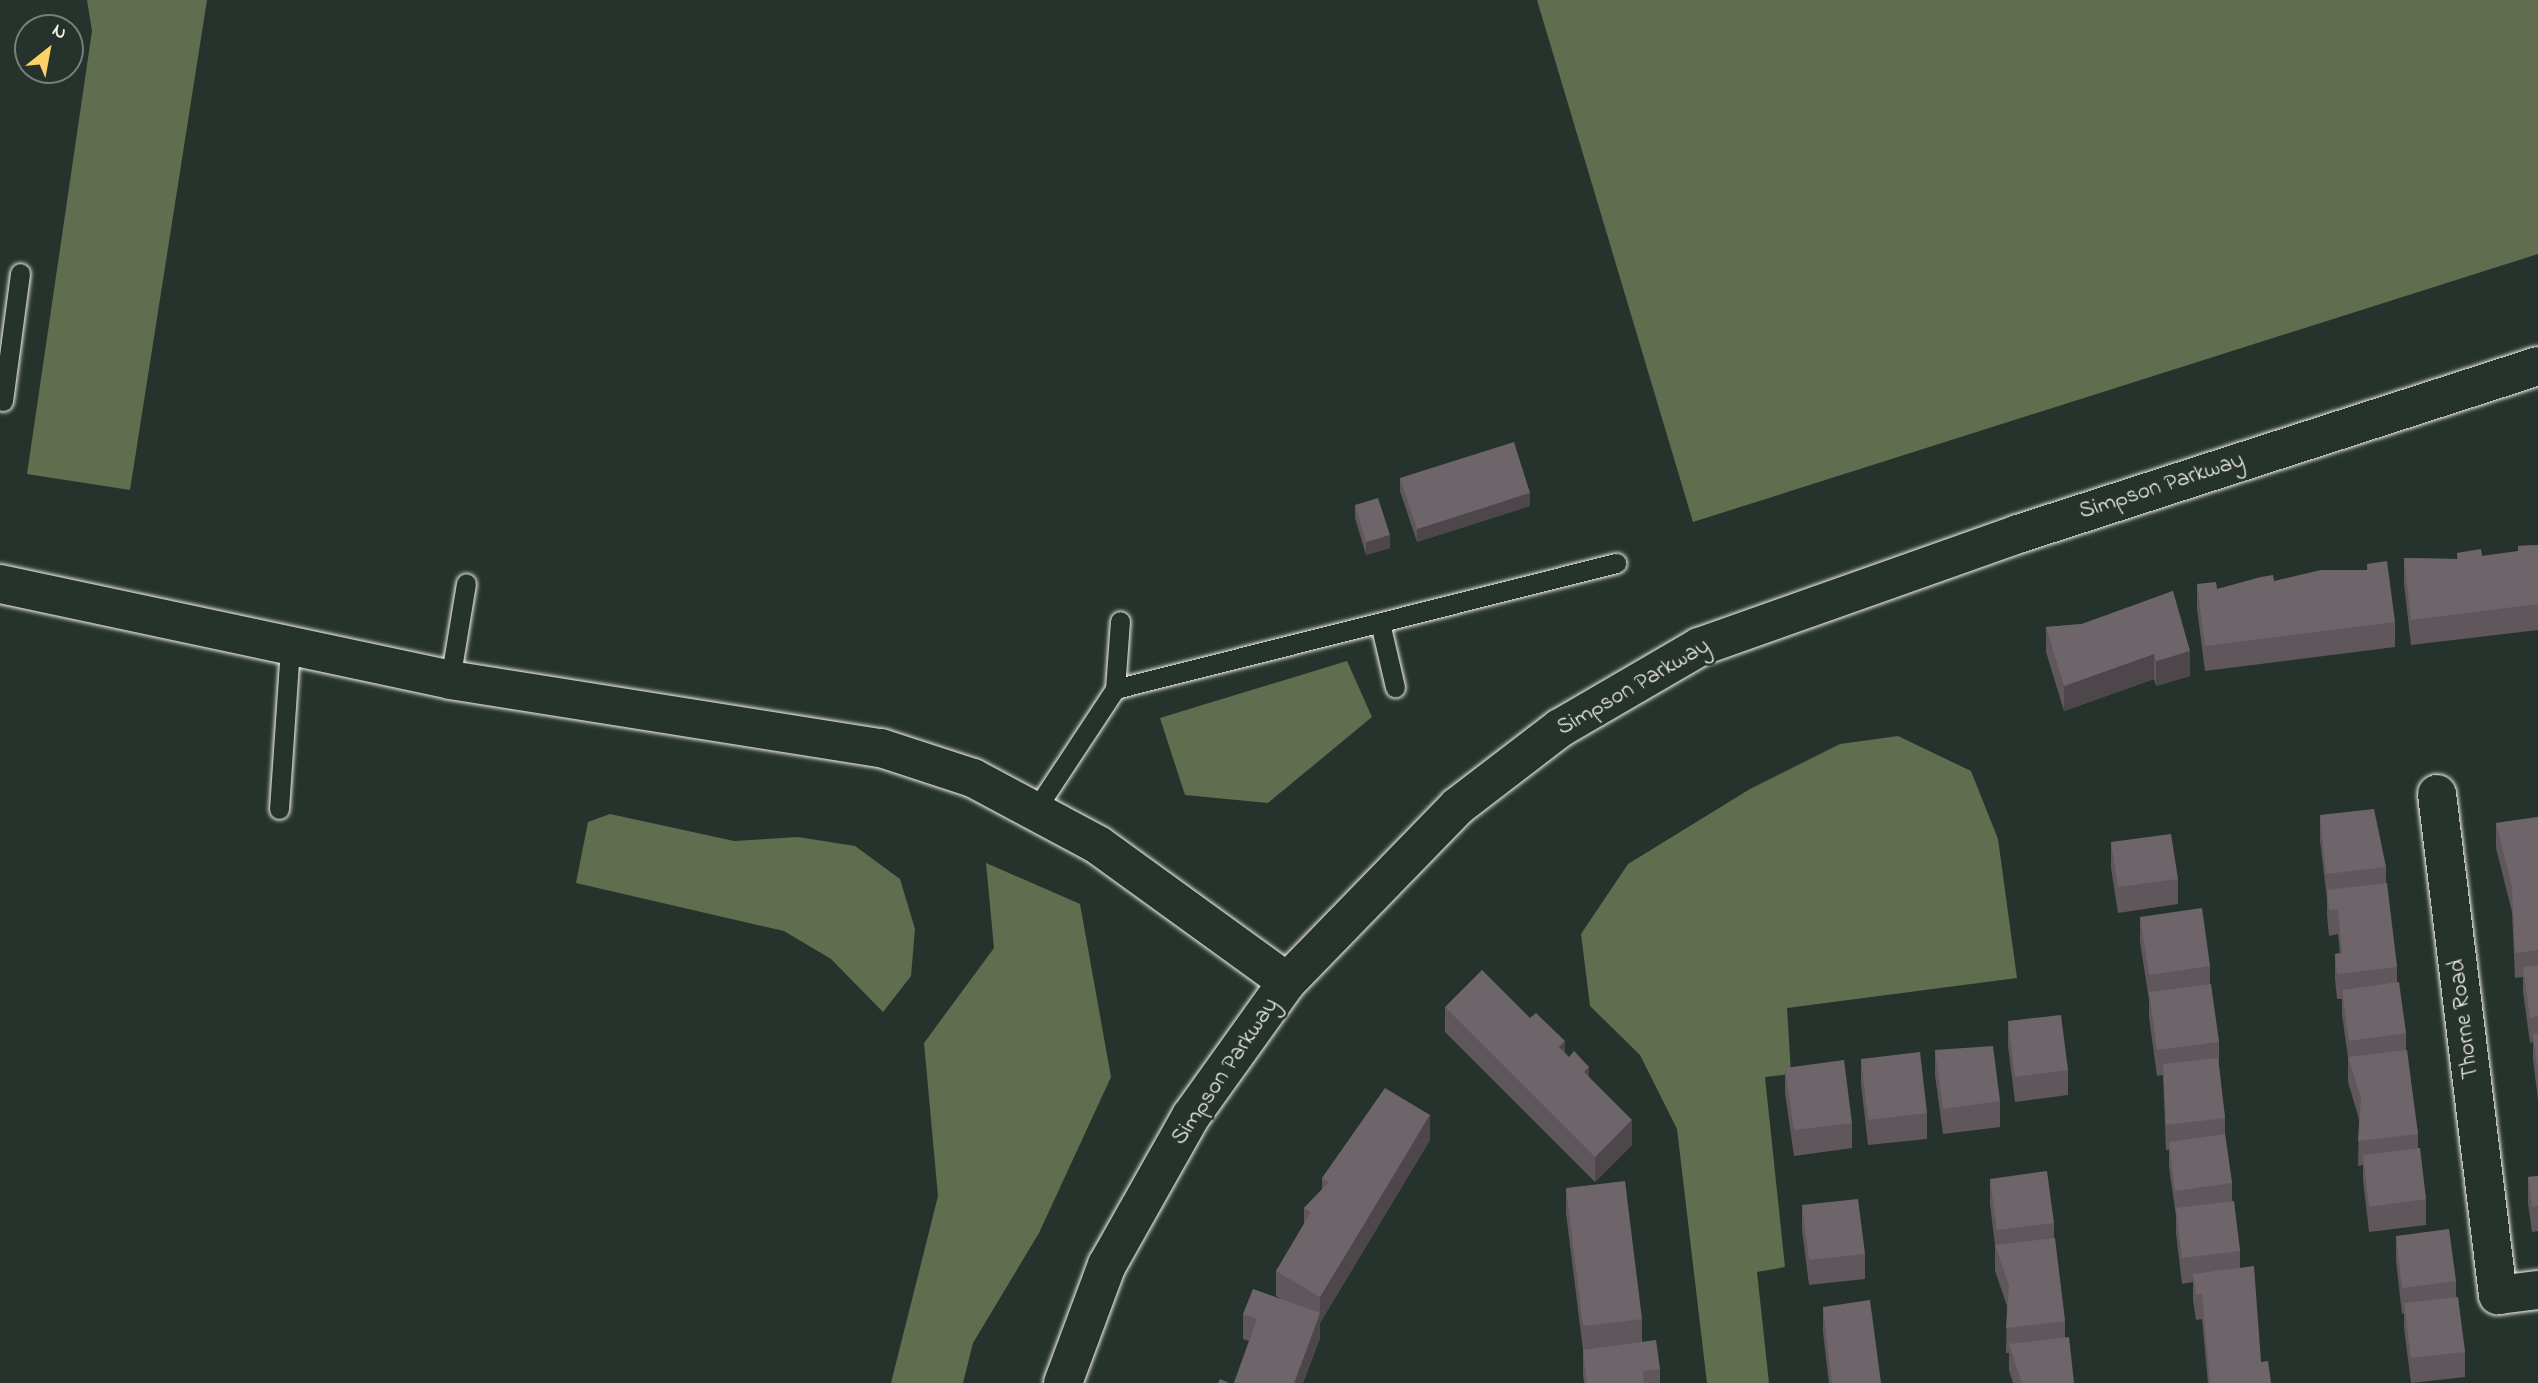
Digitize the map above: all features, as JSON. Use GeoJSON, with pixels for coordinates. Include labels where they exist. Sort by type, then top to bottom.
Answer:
{"type":"FeatureCollection","features":[{"type":"Feature","properties":{"kind":"main road","name":"Simpson Parkway"},"geometry":{"type":"LineString","coordinates":[[1063,1383],[1107,1265],[1191,1116],[1287,982],[1458,806],[1560,727],[1699,647],[2018,534],[2538,366]]}},
{"type":"Feature","properties":{"kind":"main road"},"geometry":{"type":"LineString","coordinates":[[0,584],[290,649],[450,680],[881,748],[973,778],[1098,845],[1287,982]]}},
{"type":"Feature","properties":{"kind":"main road","name":"Thorne Road"},"geometry":{"type":"LineString","coordinates":[[2437,794],[2498,1295],[2538,1290]]}},
{"type":"Feature","properties":{"kind":"lane"},"geometry":{"type":"LineString","coordinates":[[3,401],[20,273]]}},
{"type":"Feature","properties":{"kind":"lane"},"geometry":{"type":"LineString","coordinates":[[1115,689],[1381,627],[1616,563]]}},
{"type":"Feature","properties":{"kind":"lane"},"geometry":{"type":"LineString","coordinates":[[450,680],[466,583]]}},
{"type":"Feature","properties":{"kind":"lane"},"geometry":{"type":"LineString","coordinates":[[1036,810],[1115,689],[1121,621]]}},
{"type":"Feature","properties":{"kind":"lane"},"geometry":{"type":"LineString","coordinates":[[1381,627],[1395,687]]}},
{"type":"Feature","properties":{"kind":"lane"},"geometry":{"type":"LineString","coordinates":[[279,809],[290,649]]}},
{"type":"Feature","properties":{"kind":"green space"},"geometry":{"type":"Polygon","coordinates":[[[87,0],[207,0],[130,490],[27,474],[92,31],[87,0]]]}},
{"type":"Feature","properties":{"kind":"green space"},"geometry":{"type":"Polygon","coordinates":[[[1537,0],[2538,0],[2538,254],[1693,522],[1537,0]]]}},
{"type":"Feature","properties":{"kind":"green space"},"geometry":{"type":"Polygon","coordinates":[[[1347,661],[1372,717],[1268,803],[1185,795],[1160,718],[1347,661]]]}},
{"type":"Feature","properties":{"kind":"green space"},"geometry":{"type":"Polygon","coordinates":[[[1898,736],[1971,771],[1998,839],[2017,978],[1787,1008],[1791,1074],[1765,1077],[1785,1267],[1757,1272],[1769,1383],[1707,1383],[1677,1129],[1640,1055],[1590,1006],[1581,934],[1628,864],[1750,789],[1840,744],[1898,736]]]}},
{"type":"Feature","properties":{"kind":"green space"},"geometry":{"type":"Polygon","coordinates":[[[610,814],[734,841],[798,837],[855,846],[900,879],[915,929],[911,976],[883,1012],[831,959],[784,931],[576,883],[588,822],[610,814]]]}},
{"type":"Feature","properties":{"kind":"green space"},"geometry":{"type":"Polygon","coordinates":[[[986,863],[1080,904],[1111,1077],[1039,1233],[973,1343],[963,1383],[891,1383],[938,1196],[924,1043],[994,948],[986,863]]]}},
{"type":"Feature","properties":{"kind":"building"},"geometry":{"type":"Polygon","coordinates":[[[1514,442],[1530,493],[1417,529],[1400,478],[1514,442]]]}},
{"type":"Feature","properties":{"kind":"building"},"geometry":{"type":"Polygon","coordinates":[[[1378,498],[1390,535],[1366,542],[1355,505],[1378,498]]]}},
{"type":"Feature","properties":{"kind":"building"},"geometry":{"type":"Polygon","coordinates":[[[2538,545],[2538,604],[2411,620],[2404,558],[2458,559],[2457,553],[2481,549],[2482,556],[2518,551],[2518,546],[2538,545]]]}},
{"type":"Feature","properties":{"kind":"building"},"geometry":{"type":"Polygon","coordinates":[[[2387,561],[2395,622],[2205,646],[2197,584],[2216,582],[2217,589],[2273,575],[2274,581],[2321,570],[2368,570],[2367,564],[2387,561]]]}},
{"type":"Feature","properties":{"kind":"building"},"geometry":{"type":"Polygon","coordinates":[[[2173,591],[2190,651],[2156,661],[2154,654],[2064,686],[2046,627],[2082,624],[2173,591]]]}},
{"type":"Feature","properties":{"kind":"building"},"geometry":{"type":"Polygon","coordinates":[[[2374,809],[2386,867],[2326,874],[2320,815],[2374,809]]]}},
{"type":"Feature","properties":{"kind":"building"},"geometry":{"type":"Polygon","coordinates":[[[2538,817],[2538,950],[2515,953],[2512,887],[2496,823],[2538,817]]]}},
{"type":"Feature","properties":{"kind":"building"},"geometry":{"type":"Polygon","coordinates":[[[2171,834],[2178,879],[2118,887],[2111,842],[2171,834]]]}},
{"type":"Feature","properties":{"kind":"building"},"geometry":{"type":"Polygon","coordinates":[[[2387,883],[2397,967],[2337,974],[2335,954],[2342,953],[2338,909],[2329,910],[2327,890],[2387,883]]]}},
{"type":"Feature","properties":{"kind":"building"},"geometry":{"type":"Polygon","coordinates":[[[2202,908],[2210,966],[2149,975],[2140,917],[2202,908]]]}},
{"type":"Feature","properties":{"kind":"building"},"geometry":{"type":"Polygon","coordinates":[[[2538,965],[2538,1016],[2530,1018],[2523,967],[2538,965]]]}},
{"type":"Feature","properties":{"kind":"building"},"geometry":{"type":"Polygon","coordinates":[[[1482,970],[1530,1018],[1536,1013],[1565,1041],[1559,1047],[1569,1057],[1574,1051],[1589,1067],[1584,1072],[1632,1120],[1595,1157],[1445,1007],[1482,970]]]}},
{"type":"Feature","properties":{"kind":"building"},"geometry":{"type":"Polygon","coordinates":[[[2399,982],[2406,1033],[2349,1041],[2342,990],[2399,982]]]}},
{"type":"Feature","properties":{"kind":"building"},"geometry":{"type":"Polygon","coordinates":[[[2211,984],[2219,1042],[2157,1050],[2149,992],[2211,984]]]}},
{"type":"Feature","properties":{"kind":"building"},"geometry":{"type":"Polygon","coordinates":[[[2061,1015],[2068,1070],[2015,1077],[2008,1021],[2061,1015]]]}},
{"type":"Feature","properties":{"kind":"building"},"geometry":{"type":"Polygon","coordinates":[[[2538,1033],[2538,1075],[2533,1034],[2538,1033]]]}},
{"type":"Feature","properties":{"kind":"building"},"geometry":{"type":"Polygon","coordinates":[[[1993,1046],[2000,1101],[1943,1109],[1935,1050],[1993,1046]]]}},
{"type":"Feature","properties":{"kind":"building"},"geometry":{"type":"Polygon","coordinates":[[[2407,1050],[2418,1134],[2358,1141],[2361,1098],[2348,1057],[2407,1050]]]}},
{"type":"Feature","properties":{"kind":"building"},"geometry":{"type":"Polygon","coordinates":[[[1920,1052],[1927,1113],[1868,1120],[1861,1059],[1920,1052]]]}},
{"type":"Feature","properties":{"kind":"building"},"geometry":{"type":"Polygon","coordinates":[[[2218,1058],[2225,1118],[2166,1125],[2163,1064],[2218,1058]]]}},
{"type":"Feature","properties":{"kind":"building"},"geometry":{"type":"Polygon","coordinates":[[[1844,1060],[1852,1123],[1794,1130],[1785,1068],[1844,1060]]]}},
{"type":"Feature","properties":{"kind":"building"},"geometry":{"type":"Polygon","coordinates":[[[1385,1088],[1430,1115],[1320,1297],[1276,1271],[1311,1212],[1304,1208],[1329,1182],[1322,1178],[1385,1088]]]}},
{"type":"Feature","properties":{"kind":"building"},"geometry":{"type":"Polygon","coordinates":[[[2225,1134],[2232,1183],[2175,1191],[2169,1142],[2225,1134]]]}},
{"type":"Feature","properties":{"kind":"building"},"geometry":{"type":"Polygon","coordinates":[[[2420,1148],[2426,1199],[2369,1207],[2363,1155],[2420,1148]]]}},
{"type":"Feature","properties":{"kind":"building"},"geometry":{"type":"Polygon","coordinates":[[[2047,1171],[2054,1223],[1997,1230],[1990,1179],[2047,1171]]]}},
{"type":"Feature","properties":{"kind":"building"},"geometry":{"type":"Polygon","coordinates":[[[2538,1176],[2538,1206],[2532,1207],[2528,1177],[2538,1176]]]}},
{"type":"Feature","properties":{"kind":"building"},"geometry":{"type":"Polygon","coordinates":[[[1625,1181],[1642,1319],[1583,1326],[1566,1188],[1625,1181]]]}},
{"type":"Feature","properties":{"kind":"building"},"geometry":{"type":"Polygon","coordinates":[[[1858,1199],[1865,1254],[1809,1260],[1802,1205],[1858,1199]]]}},
{"type":"Feature","properties":{"kind":"building"},"geometry":{"type":"Polygon","coordinates":[[[2234,1201],[2240,1251],[2182,1258],[2176,1208],[2234,1201]]]}},
{"type":"Feature","properties":{"kind":"building"},"geometry":{"type":"Polygon","coordinates":[[[2449,1229],[2456,1281],[2402,1288],[2396,1236],[2449,1229]]]}},
{"type":"Feature","properties":{"kind":"building"},"geometry":{"type":"Polygon","coordinates":[[[2055,1238],[2065,1321],[2006,1328],[2009,1285],[1995,1245],[2055,1238]]]}},
{"type":"Feature","properties":{"kind":"building"},"geometry":{"type":"Polygon","coordinates":[[[2254,1266],[2261,1362],[2268,1361],[2271,1383],[2210,1383],[2202,1294],[2196,1295],[2193,1274],[2254,1266]]]}},
{"type":"Feature","properties":{"kind":"building"},"geometry":{"type":"Polygon","coordinates":[[[1253,1289],[1320,1313],[1294,1383],[1234,1383],[1257,1319],[1243,1314],[1253,1289]]]}},
{"type":"Feature","properties":{"kind":"building"},"geometry":{"type":"Polygon","coordinates":[[[2458,1297],[2465,1352],[2411,1358],[2404,1303],[2458,1297]]]}},
{"type":"Feature","properties":{"kind":"building"},"geometry":{"type":"Polygon","coordinates":[[[1870,1300],[1881,1383],[1832,1383],[1823,1307],[1870,1300]]]}},
{"type":"Feature","properties":{"kind":"building"},"geometry":{"type":"Polygon","coordinates":[[[2069,1337],[2074,1383],[2022,1383],[2009,1344],[2069,1337]]]}},
{"type":"Feature","properties":{"kind":"building"},"geometry":{"type":"Polygon","coordinates":[[[1656,1340],[1660,1369],[1643,1371],[1644,1383],[1587,1383],[1583,1350],[1656,1340]]]}}]}
